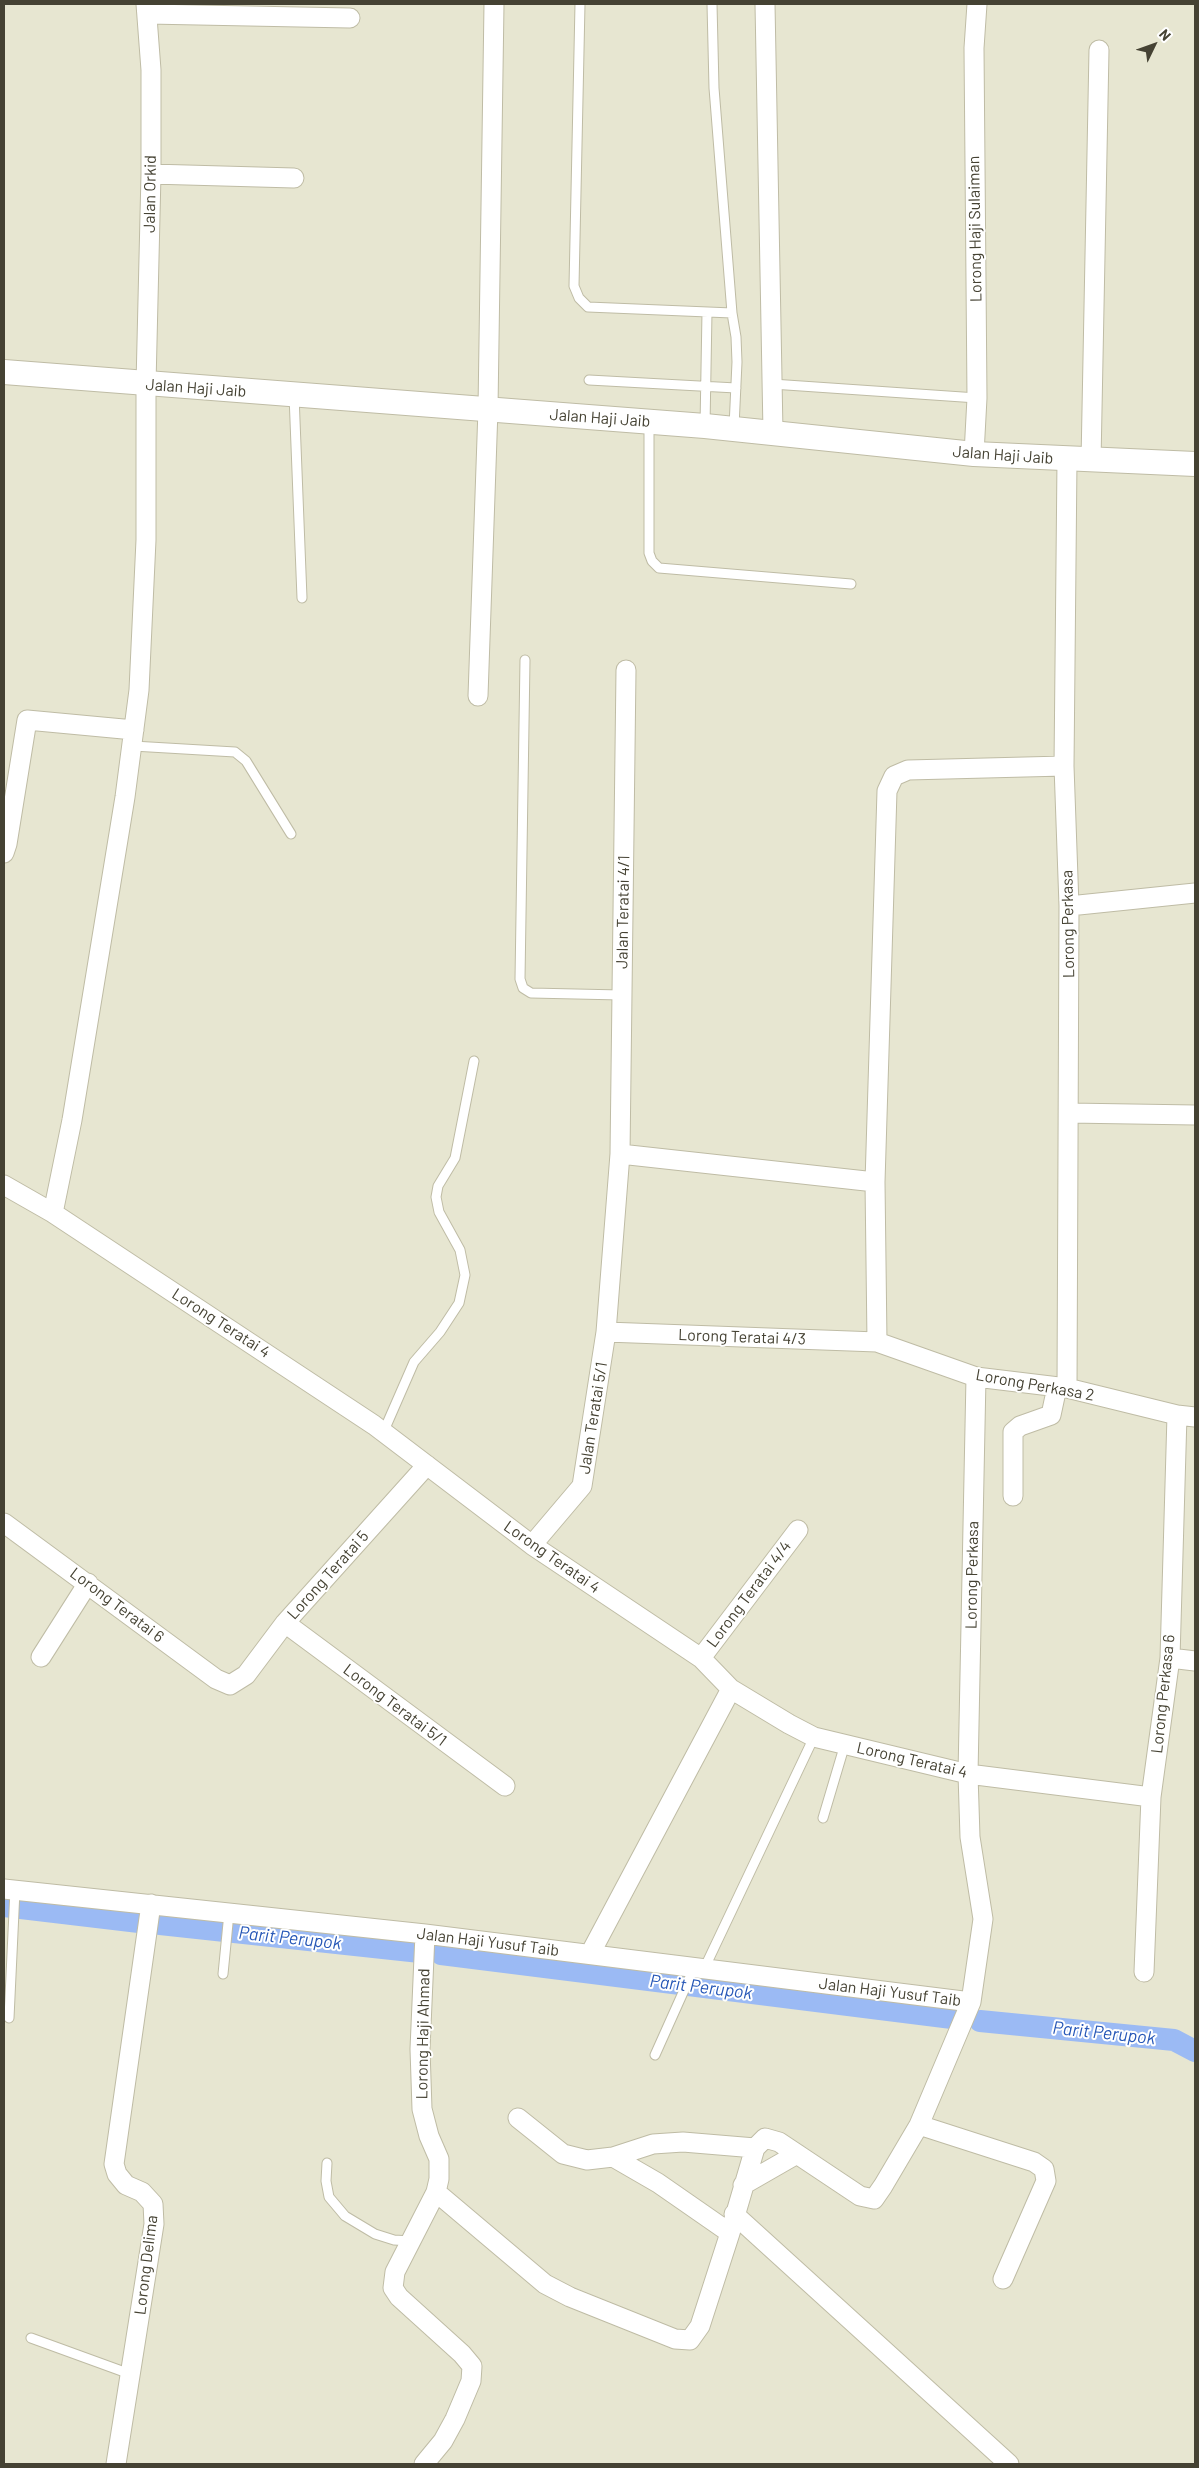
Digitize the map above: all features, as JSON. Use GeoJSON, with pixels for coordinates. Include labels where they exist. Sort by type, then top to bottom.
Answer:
{"type":"FeatureCollection","features":[{"type":"Feature","properties":{"kind":"street"},"geometry":{"type":"LineString","coordinates":[[478,696],[488,409],[494,4]]}},
{"type":"Feature","properties":{"kind":"street"},"geometry":{"type":"LineString","coordinates":[[765,4],[773,432]]}},
{"type":"Feature","properties":{"kind":"street","name":"Lorong Haji Sulaiman"},"geometry":{"type":"LineString","coordinates":[[974,454],[977,398],[974,48],[978,4]]}},
{"type":"Feature","properties":{"kind":"street"},"geometry":{"type":"LineString","coordinates":[[147,9],[350,18]]}},
{"type":"Feature","properties":{"kind":"street","name":"Jalan Orkid"},"geometry":{"type":"LineString","coordinates":[[53,1213],[72,1120],[139,690],[146,540],[146,384],[151,174],[147,9]]}},
{"type":"Feature","properties":{"kind":"street"},"geometry":{"type":"LineString","coordinates":[[1091,461],[1099,50]]}},
{"type":"Feature","properties":{"kind":"street"},"geometry":{"type":"LineString","coordinates":[[151,174],[294,178]]}},
{"type":"Feature","properties":{"kind":"street","name":"Jalan Haji Jaib"},"geometry":{"type":"LineString","coordinates":[[4,372],[734,428],[974,454],[1067,460],[1195,464]]}},
{"type":"Feature","properties":{"kind":"street","name":"Lorong Perkasa"},"geometry":{"type":"LineString","coordinates":[[1013,1496],[1013,1432],[1020,1426],[1051,1415],[1062,1387],[1069,1113],[1068,906],[1064,766],[1067,460]]}},
{"type":"Feature","properties":{"kind":"street","name":"Jalan Teratai 4/1"},"geometry":{"type":"LineString","coordinates":[[620,1154],[626,670]]}},
{"type":"Feature","properties":{"kind":"street"},"geometry":{"type":"LineString","coordinates":[[4,853],[27,720],[133,738]]}},
{"type":"Feature","properties":{"kind":"street"},"geometry":{"type":"LineString","coordinates":[[877,1342],[876,1182],[887,790],[894,776],[908,770],[1064,766]]}},
{"type":"Feature","properties":{"kind":"street"},"geometry":{"type":"LineString","coordinates":[[1068,906],[1195,893]]}},
{"type":"Feature","properties":{"kind":"street"},"geometry":{"type":"LineString","coordinates":[[1069,1113],[1195,1115]]}},
{"type":"Feature","properties":{"kind":"street"},"geometry":{"type":"LineString","coordinates":[[620,1154],[876,1182]]}},
{"type":"Feature","properties":{"kind":"street","name":"Jalan Teratai 5/1"},"geometry":{"type":"LineString","coordinates":[[532,1545],[582,1486],[606,1332],[620,1154]]}},
{"type":"Feature","properties":{"kind":"street","name":"Lorong Teratai 4"},"geometry":{"type":"LineString","coordinates":[[4,1185],[53,1213],[384,1432],[532,1545],[700,1658],[731,1689],[814,1737],[968,1774],[1151,1798]]}},
{"type":"Feature","properties":{"kind":"street","name":"Lorong Teratai 4/3"},"geometry":{"type":"LineString","coordinates":[[606,1332],[877,1342]]}},
{"type":"Feature","properties":{"kind":"street","name":"Lorong Perkasa 2"},"geometry":{"type":"LineString","coordinates":[[877,1342],[976,1377],[1062,1387],[1186,1416]]}},
{"type":"Feature","properties":{"kind":"street","name":"Lorong Perkasa"},"geometry":{"type":"LineString","coordinates":[[797,2154],[860,2196],[874,2199],[919,2126],[971,2002],[983,1919],[970,1837],[968,1774],[976,1377]]}},
{"type":"Feature","properties":{"kind":"street","name":"Lorong Perkasa 6"},"geometry":{"type":"LineString","coordinates":[[1144,1972],[1151,1798],[1170,1658],[1186,1416]]}},
{"type":"Feature","properties":{"kind":"street","name":"Lorong Teratai 5"},"geometry":{"type":"LineString","coordinates":[[230,1685],[246,1675],[285,1623],[427,1466]]}},
{"type":"Feature","properties":{"kind":"street","name":"Lorong Teratai 6"},"geometry":{"type":"LineString","coordinates":[[4,1523],[216,1679],[230,1685]]}},
{"type":"Feature","properties":{"kind":"street","name":"Lorong Teratai 4/4"},"geometry":{"type":"LineString","coordinates":[[700,1658],[798,1530]]}},
{"type":"Feature","properties":{"kind":"street"},"geometry":{"type":"LineString","coordinates":[[41,1657],[88,1583]]}},
{"type":"Feature","properties":{"kind":"street","name":"Lorong Teratai 5/1"},"geometry":{"type":"LineString","coordinates":[[285,1623],[505,1786]]}},
{"type":"Feature","properties":{"kind":"street"},"geometry":{"type":"LineString","coordinates":[[1170,1658],[1195,1661]]}},
{"type":"Feature","properties":{"kind":"street"},"geometry":{"type":"LineString","coordinates":[[590,1954],[731,1689]]}},
{"type":"Feature","properties":{"kind":"street","name":"Jalan Haji Yusuf Taib"},"geometry":{"type":"LineString","coordinates":[[11,1892],[151,1904],[228,1917],[425,1934],[590,1954],[697,1971],[971,2002]]}},
{"type":"Feature","properties":{"kind":"street","name":"Lorong Delima"},"geometry":{"type":"LineString","coordinates":[[116,2464],[154,2224],[153,2204],[142,2192],[126,2185],[117,2174],[114,2164],[151,1904]]}},
{"type":"Feature","properties":{"kind":"street","name":"Lorong Haji Ahmad"},"geometry":{"type":"LineString","coordinates":[[424,2464],[443,2440],[455,2419],[471,2381],[472,2366],[462,2354],[399,2298],[393,2288],[395,2272],[436,2192],[439,2179],[439,2159],[428,2136],[422,2109],[420,2050],[425,1934]]}},
{"type":"Feature","properties":{"kind":"street"},"geometry":{"type":"LineString","coordinates":[[518,2118],[563,2154],[588,2160],[613,2157],[654,2144],[683,2142],[755,2148]]}},
{"type":"Feature","properties":{"kind":"street"},"geometry":{"type":"LineString","coordinates":[[919,2126],[1034,2162],[1044,2169],[1046,2181],[1003,2279]]}},
{"type":"Feature","properties":{"kind":"street"},"geometry":{"type":"LineString","coordinates":[[436,2192],[545,2284],[570,2297],[675,2339],[690,2340],[700,2326],[730,2233],[734,2214],[743,2185],[755,2148],[765,2138],[778,2142],[797,2154],[743,2185]]}},
{"type":"Feature","properties":{"kind":"street"},"geometry":{"type":"LineString","coordinates":[[613,2157],[658,2183],[730,2233]]}},
{"type":"Feature","properties":{"kind":"street"},"geometry":{"type":"LineString","coordinates":[[734,2214],[1009,2464]]}},
{"type":"Feature","properties":{"kind":"lane"},"geometry":{"type":"LineString","coordinates":[[580,4],[574,286],[579,298],[588,307],[732,313]]}},
{"type":"Feature","properties":{"kind":"lane"},"geometry":{"type":"LineString","coordinates":[[712,4],[714,88],[732,313],[736,337],[734,428]]}},
{"type":"Feature","properties":{"kind":"lane"},"geometry":{"type":"LineString","coordinates":[[705,426],[708,312]]}},
{"type":"Feature","properties":{"kind":"lane"},"geometry":{"type":"LineString","coordinates":[[589,380],[736,388]]}},
{"type":"Feature","properties":{"kind":"lane"},"geometry":{"type":"LineString","coordinates":[[772,384],[977,398]]}},
{"type":"Feature","properties":{"kind":"lane"},"geometry":{"type":"LineString","coordinates":[[294,395],[302,598]]}},
{"type":"Feature","properties":{"kind":"lane"},"geometry":{"type":"LineString","coordinates":[[649,422],[649,553],[652,561],[659,568],[851,584]]}},
{"type":"Feature","properties":{"kind":"lane"},"geometry":{"type":"LineString","coordinates":[[526,660],[520,979],[523,988],[531,993],[622,995]]}},
{"type":"Feature","properties":{"kind":"lane"},"geometry":{"type":"LineString","coordinates":[[133,738],[235,752],[246,761],[291,834]]}},
{"type":"Feature","properties":{"kind":"lane"},"geometry":{"type":"LineString","coordinates":[[384,1432],[414,1362],[440,1332],[459,1303],[465,1275],[460,1250],[439,1212],[436,1197],[438,1186],[455,1158],[474,1061]]}},
{"type":"Feature","properties":{"kind":"lane"},"geometry":{"type":"LineString","coordinates":[[655,2055],[686,1986],[697,1971],[814,1737]]}},
{"type":"Feature","properties":{"kind":"lane"},"geometry":{"type":"LineString","coordinates":[[823,1818],[845,1744]]}},
{"type":"Feature","properties":{"kind":"lane"},"geometry":{"type":"LineString","coordinates":[[9,2018],[13,1912],[11,1892]]}},
{"type":"Feature","properties":{"kind":"lane"},"geometry":{"type":"LineString","coordinates":[[223,1974],[228,1917]]}},
{"type":"Feature","properties":{"kind":"lane"},"geometry":{"type":"LineString","coordinates":[[327,2163],[326,2181],[329,2197],[345,2216],[375,2234],[394,2240],[412,2241]]}},
{"type":"Feature","properties":{"kind":"lane"},"geometry":{"type":"LineString","coordinates":[[31,2338],[130,2374]]}},
{"type":"Feature","properties":{"kind":"shaded area"},"geometry":{"type":"Polygon","coordinates":[[[4,4],[1195,4],[1195,2464],[4,2464],[4,4]]]}},
{"type":"Feature","properties":{"kind":"waterway","name":"Parit Perupok"},"geometry":{"type":"LineString","coordinates":[[4,1906],[139,1922]]}},
{"type":"Feature","properties":{"kind":"waterway","name":"Parit Perupok"},"geometry":{"type":"LineString","coordinates":[[160,1924],[420,1952]]}},
{"type":"Feature","properties":{"kind":"waterway","name":"Parit Perupok"},"geometry":{"type":"LineString","coordinates":[[441,1954],[960,2019]]}},
{"type":"Feature","properties":{"kind":"waterway","name":"Parit Perupok"},"geometry":{"type":"LineString","coordinates":[[980,2021],[1174,2040],[1195,2051]]}}]}
